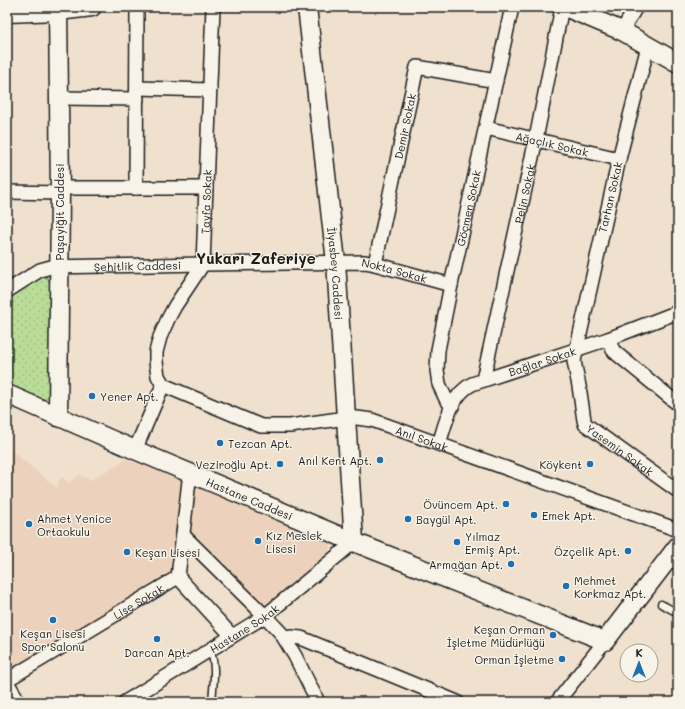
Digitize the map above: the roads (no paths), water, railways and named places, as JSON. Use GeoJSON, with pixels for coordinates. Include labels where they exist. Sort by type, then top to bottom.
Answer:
{"type":"FeatureCollection","features":[{"type":"Feature","properties":{"kind":"main road"},"geometry":{"type":"LineString","coordinates":[[7,13],[92,7]]}},
{"type":"Feature","properties":{"kind":"main road","name":"İlyasbey Caddesi"},"geometry":{"type":"LineString","coordinates":[[307,7],[336,262],[346,418],[351,544]]}},
{"type":"Feature","properties":{"kind":"main road"},"geometry":{"type":"LineString","coordinates":[[565,7],[622,31],[678,63]]}},
{"type":"Feature","properties":{"kind":"main road","name":"Paşayiğit Caddesi"},"geometry":{"type":"LineString","coordinates":[[58,9],[60,190],[58,417]]}},
{"type":"Feature","properties":{"kind":"main road","name":"Hastane Caddesi"},"geometry":{"type":"LineString","coordinates":[[7,394],[189,475]]}},
{"type":"Feature","properties":{"kind":"main road","name":"Hastane Caddesi"},"geometry":{"type":"LineString","coordinates":[[7,399],[351,544],[603,643]]}},
{"type":"Feature","properties":{"kind":"main road"},"geometry":{"type":"LineString","coordinates":[[603,643],[675,555]]}},
{"type":"Feature","properties":{"kind":"main road"},"geometry":{"type":"LineString","coordinates":[[7,687],[16,702]]}},
{"type":"Feature","properties":{"kind":"street"},"geometry":{"type":"LineString","coordinates":[[136,188],[137,7]]}},
{"type":"Feature","properties":{"kind":"street","name":"Tayfa Sokak"},"geometry":{"type":"LineString","coordinates":[[203,264],[213,7]]}},
{"type":"Feature","properties":{"kind":"street","name":"Göçmen Sokak"},"geometry":{"type":"LineString","coordinates":[[452,406],[446,399],[438,377],[438,350],[451,284],[512,7]]}},
{"type":"Feature","properties":{"kind":"street","name":"Pelin Sokak"},"geometry":{"type":"LineString","coordinates":[[483,380],[536,139],[562,7]]}},
{"type":"Feature","properties":{"kind":"street"},"geometry":{"type":"LineString","coordinates":[[622,31],[636,7]]}},
{"type":"Feature","properties":{"kind":"street","name":"Tarhan Sokak"},"geometry":{"type":"LineString","coordinates":[[576,350],[619,159],[648,46]]}},
{"type":"Feature","properties":{"kind":"street","name":"Demir Sokak"},"geometry":{"type":"LineString","coordinates":[[375,264],[417,67],[496,81]]}},
{"type":"Feature","properties":{"kind":"street"},"geometry":{"type":"LineString","coordinates":[[59,98],[210,90]]}},
{"type":"Feature","properties":{"kind":"street","name":"Ağaçlık Sokak"},"geometry":{"type":"LineString","coordinates":[[486,128],[619,159]]}},
{"type":"Feature","properties":{"kind":"street"},"geometry":{"type":"LineString","coordinates":[[7,192],[136,188],[206,188]]}},
{"type":"Feature","properties":{"kind":"street","name":"Şehitlik Caddesi"},"geometry":{"type":"LineString","coordinates":[[7,290],[45,268],[336,262]]}},
{"type":"Feature","properties":{"kind":"street","name":"Nokta Sokak"},"geometry":{"type":"LineString","coordinates":[[336,262],[375,264],[451,284]]}},
{"type":"Feature","properties":{"kind":"street"},"geometry":{"type":"LineString","coordinates":[[135,450],[163,385],[158,376],[156,362],[156,352],[160,336],[175,306],[203,264]]}},
{"type":"Feature","properties":{"kind":"street"},"geometry":{"type":"LineString","coordinates":[[676,313],[678,301]]}},
{"type":"Feature","properties":{"kind":"street","name":"Bağlar Sokak"},"geometry":{"type":"LineString","coordinates":[[439,444],[452,406],[463,390],[472,384],[608,339],[676,313]]}},
{"type":"Feature","properties":{"kind":"street"},"geometry":{"type":"LineString","coordinates":[[608,339],[613,350],[617,354],[678,404]]}},
{"type":"Feature","properties":{"kind":"street","name":"Yasemin Sokak"},"geometry":{"type":"LineString","coordinates":[[576,350],[574,365],[585,424],[678,491]]}},
{"type":"Feature","properties":{"kind":"street","name":"Anıl Sokak"},"geometry":{"type":"LineString","coordinates":[[163,385],[262,426],[290,426],[346,418],[372,420],[678,530]]}},
{"type":"Feature","properties":{"kind":"street"},"geometry":{"type":"LineString","coordinates":[[189,475],[178,577],[232,636]]}},
{"type":"Feature","properties":{"kind":"street"},"geometry":{"type":"LineString","coordinates":[[183,535],[277,627],[286,639],[318,702]]}},
{"type":"Feature","properties":{"kind":"street","name":"Hastane Sokak"},"geometry":{"type":"LineString","coordinates":[[127,702],[265,616],[351,544]]}},
{"type":"Feature","properties":{"kind":"street","name":"Lise Sokak"},"geometry":{"type":"LineString","coordinates":[[7,680],[178,577]]}},
{"type":"Feature","properties":{"kind":"street"},"geometry":{"type":"LineString","coordinates":[[286,639],[291,637],[301,638],[457,702]]}},
{"type":"Feature","properties":{"kind":"street"},"geometry":{"type":"LineString","coordinates":[[557,702],[603,643]]}},
{"type":"Feature","properties":{"kind":"lane"},"geometry":{"type":"LineString","coordinates":[[661,604],[678,613]]}},
{"type":"Feature","properties":{"kind":"lane"},"geometry":{"type":"LineString","coordinates":[[210,650],[214,660],[212,702]]}},
{"type":"Feature","properties":{"kind":"place","name":"Yener Apt."},"geometry":{"type":"Point","coordinates":[92,396]}},
{"type":"Feature","properties":{"kind":"place","name":"Tezcan Apt."},"geometry":{"type":"Point","coordinates":[220,443]}},
{"type":"Feature","properties":{"kind":"place","name":"Anıl Kent Apt."},"geometry":{"type":"Point","coordinates":[380,460]}},
{"type":"Feature","properties":{"kind":"place","name":"Veziroğlu Apt."},"geometry":{"type":"Point","coordinates":[280,464]}},
{"type":"Feature","properties":{"kind":"place","name":"Köykent"},"geometry":{"type":"Point","coordinates":[590,464]}},
{"type":"Feature","properties":{"kind":"place","name":"Övüncem Apt."},"geometry":{"type":"Point","coordinates":[506,504]}},
{"type":"Feature","properties":{"kind":"place","name":"Emek Apt."},"geometry":{"type":"Point","coordinates":[534,515]}},
{"type":"Feature","properties":{"kind":"place","name":"Baygül Apt."},"geometry":{"type":"Point","coordinates":[408,519]}},
{"type":"Feature","properties":{"kind":"place","name":"Ahmet Yenice Ortaokulu"},"geometry":{"type":"Point","coordinates":[29,524]}},
{"type":"Feature","properties":{"kind":"place","name":"Kız Meslek Lisesi"},"geometry":{"type":"Point","coordinates":[258,541]}},
{"type":"Feature","properties":{"kind":"place","name":"Yılmaz Ermiş Apt."},"geometry":{"type":"Point","coordinates":[457,542]}},
{"type":"Feature","properties":{"kind":"place","name":"Özçelik Apt."},"geometry":{"type":"Point","coordinates":[628,551]}},
{"type":"Feature","properties":{"kind":"place","name":"Keşan Lisesi"},"geometry":{"type":"Point","coordinates":[127,552]}},
{"type":"Feature","properties":{"kind":"place","name":"Armağan Apt."},"geometry":{"type":"Point","coordinates":[511,564]}},
{"type":"Feature","properties":{"kind":"place","name":"Mehmet Korkmaz Apt."},"geometry":{"type":"Point","coordinates":[566,586]}},
{"type":"Feature","properties":{"kind":"place","name":"Keşan Lisesi Spor Salonu"},"geometry":{"type":"Point","coordinates":[53,620]}},
{"type":"Feature","properties":{"kind":"place","name":"Keşan Orman İşletme Müdürlüğü"},"geometry":{"type":"Point","coordinates":[553,635]}},
{"type":"Feature","properties":{"kind":"place","name":"Darcan Apt."},"geometry":{"type":"Point","coordinates":[157,639]}},
{"type":"Feature","properties":{"kind":"place","name":"Orman İşletme"},"geometry":{"type":"Point","coordinates":[562,659]}},
{"type":"Feature","properties":{"kind":"district","name":"Yukarı Zaferiye"},"geometry":{"type":"Point","coordinates":[256,258]}}]}
